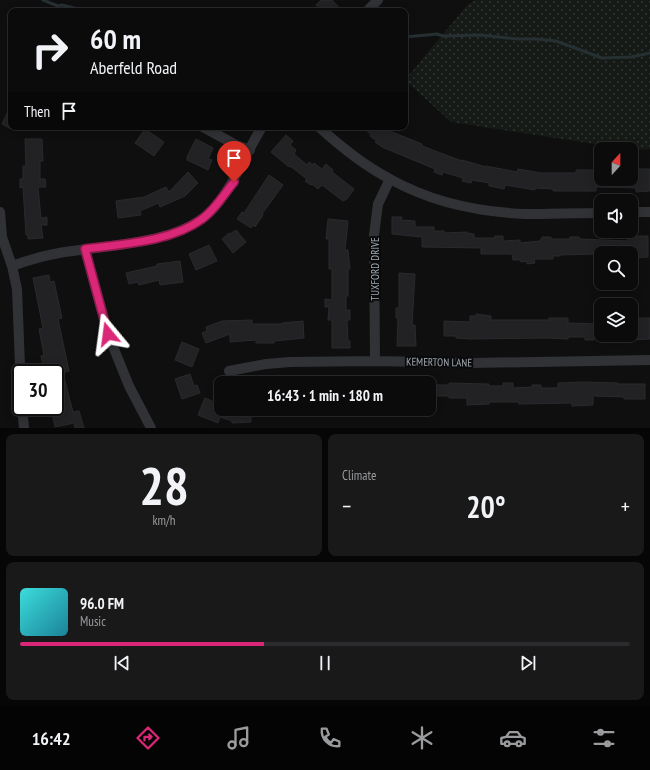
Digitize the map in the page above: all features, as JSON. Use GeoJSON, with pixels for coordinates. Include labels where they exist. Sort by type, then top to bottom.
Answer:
{"type":"FeatureCollection","features":[{"type":"Feature","properties":{"kind":"street"},"geometry":{"type":"LineString","coordinates":[[208,130],[236,145],[250,150]]}},
{"type":"Feature","properties":{"kind":"street"},"geometry":{"type":"LineString","coordinates":[[12,266],[40,257],[160,237],[186,228],[202,220],[214,208],[234,182],[260,130]]}},
{"type":"Feature","properties":{"kind":"street"},"geometry":{"type":"LineString","coordinates":[[323,130],[343,147],[390,180],[445,202],[473,208],[524,214],[594,213]]}},
{"type":"Feature","properties":{"kind":"street","name":"TUXFORD DRIVE"},"geometry":{"type":"LineString","coordinates":[[375,361],[375,228],[378,204],[390,180]]}},
{"type":"Feature","properties":{"kind":"street"},"geometry":{"type":"LineString","coordinates":[[0,212],[2,237],[12,266],[17,289],[20,364]]}},
{"type":"Feature","properties":{"kind":"street"},"geometry":{"type":"LineString","coordinates":[[638,212],[650,212]]}},
{"type":"Feature","properties":{"kind":"street"},"geometry":{"type":"LineString","coordinates":[[85,249],[108,334],[129,386],[151,428]]}},
{"type":"Feature","properties":{"kind":"street","name":"KEMERTON LANE"},"geometry":{"type":"LineString","coordinates":[[229,371],[266,364],[290,362],[375,361],[472,363],[650,360]]}},
{"type":"Feature","properties":{"kind":"street"},"geometry":{"type":"LineString","coordinates":[[23,416],[24,428]]}},
{"type":"Feature","properties":{"kind":"shaded area"},"geometry":{"type":"Polygon","coordinates":[[[476,0],[650,0],[650,149],[638,150],[638,142],[594,142],[594,144],[451,122],[408,83],[408,76],[468,4],[476,0]]]}},
{"type":"Feature","properties":{"kind":"building"},"geometry":{"type":"Polygon","coordinates":[[[321,0],[332,0],[339,8],[318,8],[316,5],[321,0]]]}},
{"type":"Feature","properties":{"kind":"building"},"geometry":{"type":"Polygon","coordinates":[[[8,111],[8,127],[2,124],[8,111]]]}},
{"type":"Feature","properties":{"kind":"building"},"geometry":{"type":"Polygon","coordinates":[[[144,130],[164,142],[154,156],[135,143],[144,130]]]}},
{"type":"Feature","properties":{"kind":"building"},"geometry":{"type":"Polygon","coordinates":[[[366,130],[387,130],[422,144],[422,146],[462,161],[517,172],[518,169],[541,173],[576,173],[576,170],[594,170],[594,186],[638,186],[638,169],[650,169],[650,191],[636,192],[636,188],[596,187],[596,191],[553,191],[553,189],[535,188],[535,190],[505,185],[504,189],[489,186],[489,183],[472,180],[471,183],[462,181],[463,178],[443,172],[442,175],[434,172],[435,169],[382,147],[370,136],[371,134],[366,130]]]}},
{"type":"Feature","properties":{"kind":"building"},"geometry":{"type":"Polygon","coordinates":[[[286,135],[293,141],[290,145],[296,150],[294,154],[307,165],[309,162],[313,165],[314,163],[322,169],[326,164],[333,170],[332,172],[354,189],[347,199],[343,201],[322,185],[318,189],[312,184],[311,185],[305,181],[307,179],[290,166],[289,167],[271,152],[286,135]]]}},
{"type":"Feature","properties":{"kind":"building"},"geometry":{"type":"Polygon","coordinates":[[[25,139],[42,139],[43,161],[40,161],[40,179],[45,179],[46,187],[38,187],[41,218],[47,217],[47,225],[41,225],[43,238],[28,239],[28,235],[26,235],[23,187],[20,188],[20,179],[23,179],[23,166],[26,166],[25,139]]]}},
{"type":"Feature","properties":{"kind":"building"},"geometry":{"type":"Polygon","coordinates":[[[196,139],[213,148],[208,159],[212,160],[208,170],[187,160],[196,139]]]}},
{"type":"Feature","properties":{"kind":"building"},"geometry":{"type":"Polygon","coordinates":[[[188,172],[198,183],[185,196],[160,207],[158,203],[140,211],[141,215],[118,218],[116,201],[144,197],[166,187],[169,192],[188,172]]]}},
{"type":"Feature","properties":{"kind":"building"},"geometry":{"type":"Polygon","coordinates":[[[269,175],[283,185],[262,214],[263,215],[255,227],[253,225],[251,228],[237,219],[242,212],[244,213],[269,175]]]}},
{"type":"Feature","properties":{"kind":"building"},"geometry":{"type":"Polygon","coordinates":[[[392,217],[402,217],[401,220],[415,221],[415,227],[434,227],[434,231],[444,231],[444,233],[467,232],[474,234],[474,238],[495,238],[495,236],[503,236],[503,241],[520,240],[520,243],[540,241],[542,237],[551,237],[551,239],[570,239],[570,237],[579,237],[580,239],[628,241],[628,238],[648,236],[648,257],[638,258],[638,246],[594,246],[594,254],[553,256],[553,259],[534,259],[535,263],[527,264],[527,261],[521,262],[520,260],[513,260],[512,254],[481,254],[481,248],[422,247],[422,237],[392,234],[392,217]]]}},
{"type":"Feature","properties":{"kind":"building"},"geometry":{"type":"Polygon","coordinates":[[[328,219],[348,221],[345,250],[348,250],[350,269],[348,269],[348,296],[346,296],[346,310],[350,310],[350,320],[347,320],[348,341],[350,341],[350,348],[332,348],[332,320],[328,320],[329,307],[325,307],[325,299],[332,300],[332,269],[329,269],[329,239],[326,239],[328,219]]]}},
{"type":"Feature","properties":{"kind":"building"},"geometry":{"type":"Polygon","coordinates":[[[236,230],[246,242],[233,253],[222,239],[229,233],[230,234],[236,230]]]}},
{"type":"Feature","properties":{"kind":"building"},"geometry":{"type":"Polygon","coordinates":[[[209,245],[217,261],[196,270],[189,254],[209,245]]]}},
{"type":"Feature","properties":{"kind":"building"},"geometry":{"type":"Polygon","coordinates":[[[180,261],[183,282],[160,285],[159,280],[139,285],[138,282],[129,284],[126,273],[157,266],[157,264],[180,261]]]}},
{"type":"Feature","properties":{"kind":"building"},"geometry":{"type":"Polygon","coordinates":[[[399,273],[415,274],[412,325],[415,325],[416,346],[397,346],[398,318],[396,318],[396,308],[399,308],[399,273]]]}},
{"type":"Feature","properties":{"kind":"building"},"geometry":{"type":"Polygon","coordinates":[[[49,275],[50,282],[54,281],[62,318],[58,319],[69,371],[64,373],[64,364],[43,364],[41,356],[44,355],[39,329],[43,328],[33,278],[49,275]]]}},
{"type":"Feature","properties":{"kind":"building"},"geometry":{"type":"Polygon","coordinates":[[[476,314],[491,316],[491,320],[549,320],[549,318],[568,318],[568,323],[594,324],[594,340],[585,340],[585,337],[568,337],[568,339],[470,339],[456,338],[456,336],[444,336],[444,321],[470,322],[470,316],[476,316],[476,314]]]}},
{"type":"Feature","properties":{"kind":"building"},"geometry":{"type":"Polygon","coordinates":[[[638,318],[650,318],[650,339],[638,340],[638,318]]]}},
{"type":"Feature","properties":{"kind":"building"},"geometry":{"type":"Polygon","coordinates":[[[252,320],[252,324],[282,324],[303,321],[304,338],[274,341],[274,343],[256,343],[256,340],[230,342],[230,334],[206,343],[202,333],[207,331],[206,327],[222,321],[252,320]]]}},
{"type":"Feature","properties":{"kind":"building"},"geometry":{"type":"Polygon","coordinates":[[[182,342],[199,349],[192,367],[175,360],[182,342]]]}},
{"type":"Feature","properties":{"kind":"building"},"geometry":{"type":"Polygon","coordinates":[[[190,374],[194,386],[197,385],[200,393],[182,399],[175,379],[190,374]]]}},
{"type":"Feature","properties":{"kind":"building"},"geometry":{"type":"Polygon","coordinates":[[[64,377],[73,412],[79,411],[84,428],[75,428],[74,423],[55,427],[53,416],[64,416],[64,377]]]}},
{"type":"Feature","properties":{"kind":"building"},"geometry":{"type":"Polygon","coordinates":[[[583,382],[645,384],[645,399],[624,399],[624,397],[593,396],[593,405],[572,406],[572,403],[519,404],[519,402],[489,402],[489,404],[467,405],[467,398],[436,396],[436,385],[449,385],[449,383],[489,384],[489,386],[503,386],[503,383],[513,383],[513,388],[541,385],[541,388],[558,388],[558,383],[583,382]]]}},
{"type":"Feature","properties":{"kind":"building"},"geometry":{"type":"Polygon","coordinates":[[[205,398],[214,404],[214,416],[251,416],[251,422],[232,423],[232,421],[220,417],[218,423],[198,415],[205,398]]]}},
{"type":"Feature","properties":{"kind":"waterway"},"geometry":{"type":"LineString","coordinates":[[43,0],[58,6],[62,5],[74,8]]}},
{"type":"Feature","properties":{"kind":"waterway"},"geometry":{"type":"LineString","coordinates":[[408,37],[437,34],[443,36],[480,35],[556,41],[602,58],[631,57],[650,53]]}},
{"type":"Feature","properties":{"kind":"route"},"geometry":{"type":"LineString","coordinates":[[108,334],[94,287],[89,259],[85,249],[160,237],[186,228],[202,220],[214,208],[234,182]]}}]}
